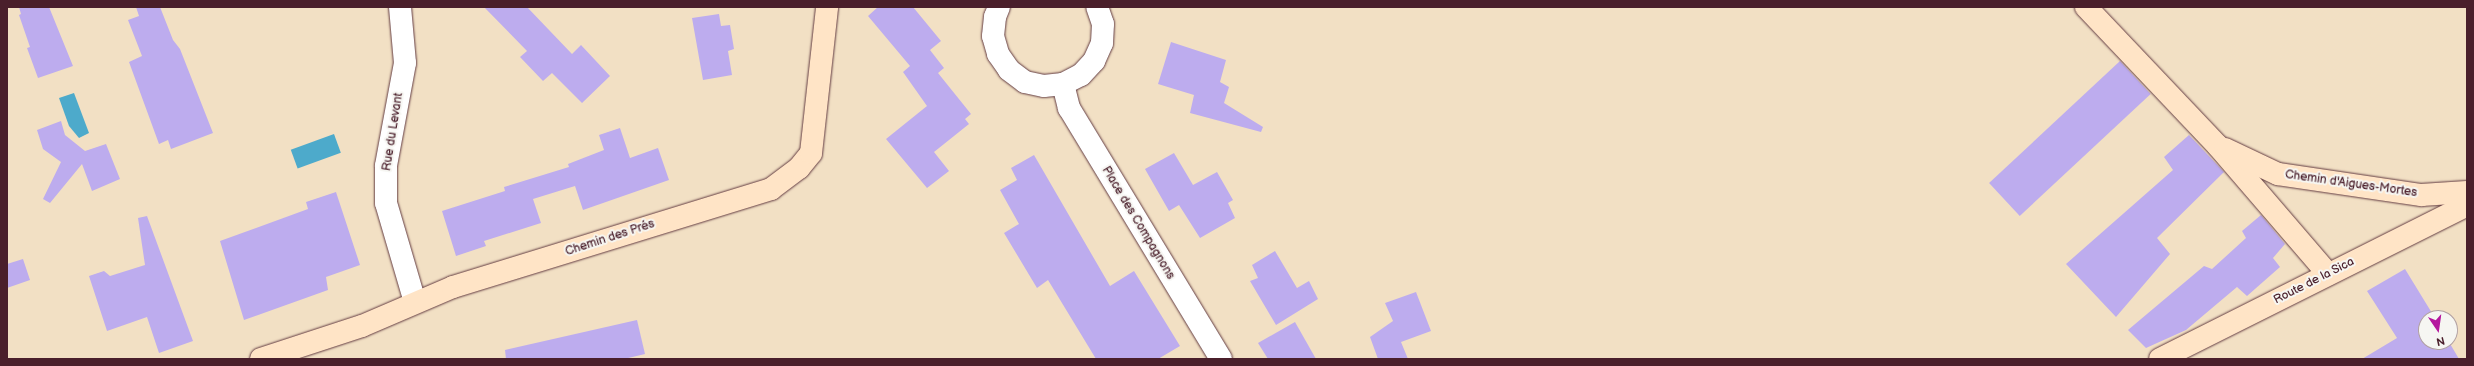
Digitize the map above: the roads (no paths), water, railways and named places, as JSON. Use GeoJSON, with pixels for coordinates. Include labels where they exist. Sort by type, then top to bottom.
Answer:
{"type":"FeatureCollection","features":[{"type":"Feature","properties":{"kind":"street","name":"Rue du Levant"},"geometry":{"type":"LineString","coordinates":[[400,7],[406,63],[386,166],[386,203],[415,302]]}},
{"type":"Feature","properties":{"kind":"street","name":"Chemin des Prés"},"geometry":{"type":"LineString","coordinates":[[261,359],[362,326],[453,287],[650,224],[771,189],[799,168],[811,153],[827,7]]}},
{"type":"Feature","properties":{"kind":"street"},"geometry":{"type":"LineString","coordinates":[[999,7],[995,17],[993,36],[998,54],[1009,70],[1025,82],[1044,86],[1063,84],[1081,76],[1094,62],[1102,43],[1103,24],[1097,7]]}},
{"type":"Feature","properties":{"kind":"street","name":"Chemin d'Aigues-Mortes"},"geometry":{"type":"LineString","coordinates":[[2086,7],[2218,146],[2328,274]]}},
{"type":"Feature","properties":{"kind":"street","name":"Place des Compagnons"},"geometry":{"type":"LineString","coordinates":[[1063,84],[1068,108],[1221,359]]}},
{"type":"Feature","properties":{"kind":"street","name":"Chemin d'Aigues-Mortes"},"geometry":{"type":"LineString","coordinates":[[2218,146],[2278,174],[2421,194],[2467,192]]}},
{"type":"Feature","properties":{"kind":"street","name":"Route de la Sica"},"geometry":{"type":"LineString","coordinates":[[2160,359],[2467,204]]}},
{"type":"Feature","properties":{"kind":"water"},"geometry":{"type":"Polygon","coordinates":[[[74,93],[89,133],[79,138],[69,126],[59,98],[74,93]]]}},
{"type":"Feature","properties":{"kind":"water"},"geometry":{"type":"Polygon","coordinates":[[[334,134],[341,153],[298,169],[291,150],[334,134]]]}}]}
